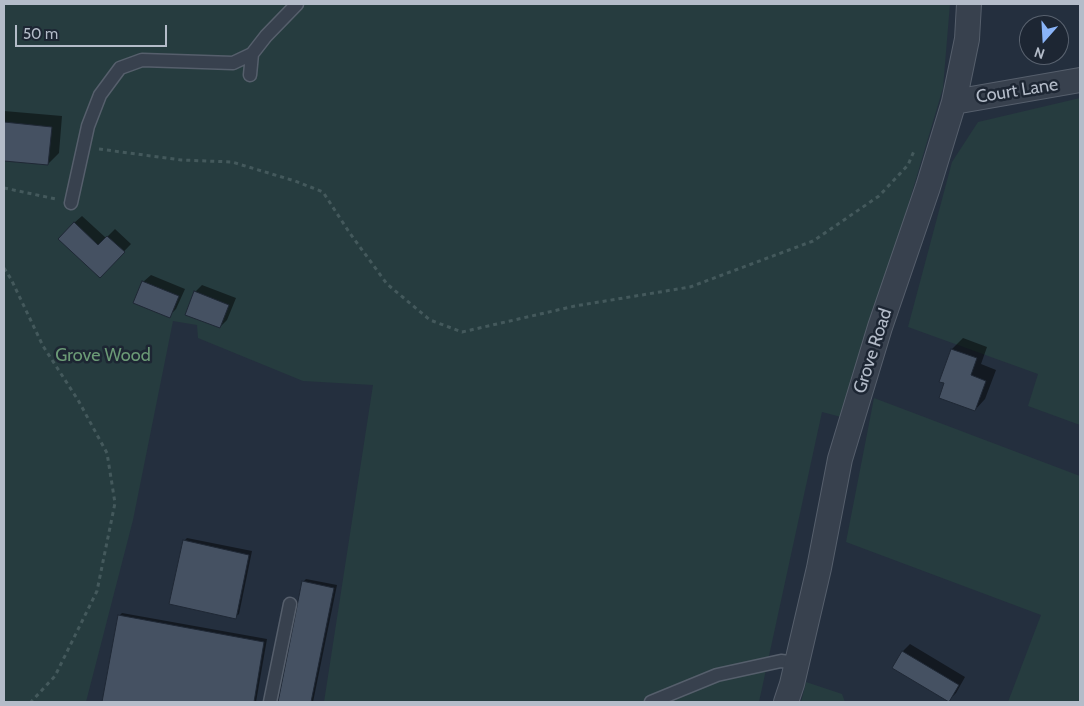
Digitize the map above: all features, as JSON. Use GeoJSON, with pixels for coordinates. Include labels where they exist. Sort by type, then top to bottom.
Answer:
{"type":"FeatureCollection","features":[{"type":"Feature","properties":{"kind":"street","name":"Grove Road"},"geometry":{"type":"LineString","coordinates":[[786,702],[819,568],[840,459],[880,327],[928,187],[954,102],[967,39],[969,4]]}},
{"type":"Feature","properties":{"kind":"street","name":"Court Lane"},"geometry":{"type":"LineString","coordinates":[[954,102],[1080,80]]}},
{"type":"Feature","properties":{"kind":"lane"},"geometry":{"type":"LineString","coordinates":[[71,202],[88,126],[100,95],[120,68],[142,60],[233,63],[252,54],[266,36],[297,4]]}},
{"type":"Feature","properties":{"kind":"lane"},"geometry":{"type":"LineString","coordinates":[[250,75],[252,54]]}},
{"type":"Feature","properties":{"kind":"lane"},"geometry":{"type":"LineString","coordinates":[[270,702],[290,604]]}},
{"type":"Feature","properties":{"kind":"lane"},"geometry":{"type":"LineString","coordinates":[[650,702],[717,675],[781,661],[797,663]]}},
{"type":"Feature","properties":{"kind":"path"},"geometry":{"type":"LineString","coordinates":[[83,146],[182,160],[232,162],[295,181],[323,192],[387,284],[430,320],[462,332],[575,306],[690,287],[813,241],[879,196],[908,165],[918,145]]}},
{"type":"Feature","properties":{"kind":"path"},"geometry":{"type":"LineString","coordinates":[[4,188],[71,202]]}},
{"type":"Feature","properties":{"kind":"path"},"geometry":{"type":"LineString","coordinates":[[4,268],[43,346],[78,400],[108,453],[115,503],[97,591],[55,676],[31,702]]}},
{"type":"Feature","properties":{"kind":"green space","name":"Grove Wood"},"geometry":{"type":"Polygon","coordinates":[[[4,4],[950,4],[943,88],[845,418],[822,412],[759,702],[324,702],[373,385],[303,381],[198,338],[197,325],[173,321],[133,520],[86,702],[4,702],[4,4]]]}},
{"type":"Feature","properties":{"kind":"green space"},"geometry":{"type":"Polygon","coordinates":[[[1080,98],[1080,425],[1028,406],[1038,374],[908,327],[952,162],[978,122],[1080,98]]]}},
{"type":"Feature","properties":{"kind":"green space"},"geometry":{"type":"Polygon","coordinates":[[[874,398],[1080,476],[1080,702],[1008,702],[1041,615],[846,542],[874,398]]]}},
{"type":"Feature","properties":{"kind":"green space"},"geometry":{"type":"Polygon","coordinates":[[[806,682],[842,694],[845,702],[801,702],[806,682]]]}},
{"type":"Feature","properties":{"kind":"building"},"geometry":{"type":"Polygon","coordinates":[[[4,122],[52,127],[48,165],[4,161],[4,122]]]}},
{"type":"Feature","properties":{"kind":"building"},"geometry":{"type":"Polygon","coordinates":[[[74,222],[98,245],[107,236],[125,252],[100,278],[58,239],[74,222]]]}},
{"type":"Feature","properties":{"kind":"building"},"geometry":{"type":"Polygon","coordinates":[[[142,281],[179,296],[170,318],[133,303],[142,281]]]}},
{"type":"Feature","properties":{"kind":"building"},"geometry":{"type":"Polygon","coordinates":[[[194,291],[229,305],[220,328],[185,315],[194,291]]]}},
{"type":"Feature","properties":{"kind":"building"},"geometry":{"type":"Polygon","coordinates":[[[951,349],[977,358],[971,375],[986,381],[975,411],[939,398],[944,383],[939,382],[951,349]]]}},
{"type":"Feature","properties":{"kind":"building"},"geometry":{"type":"Polygon","coordinates":[[[183,540],[249,555],[236,619],[169,604],[183,540]]]}},
{"type":"Feature","properties":{"kind":"building"},"geometry":{"type":"Polygon","coordinates":[[[302,581],[334,588],[311,702],[278,702],[302,581]]]}},
{"type":"Feature","properties":{"kind":"building"},"geometry":{"type":"Polygon","coordinates":[[[118,615],[264,642],[254,702],[102,702],[118,615]]]}},
{"type":"Feature","properties":{"kind":"building"},"geometry":{"type":"Polygon","coordinates":[[[902,651],[959,685],[949,702],[892,668],[902,651]]]}}]}
